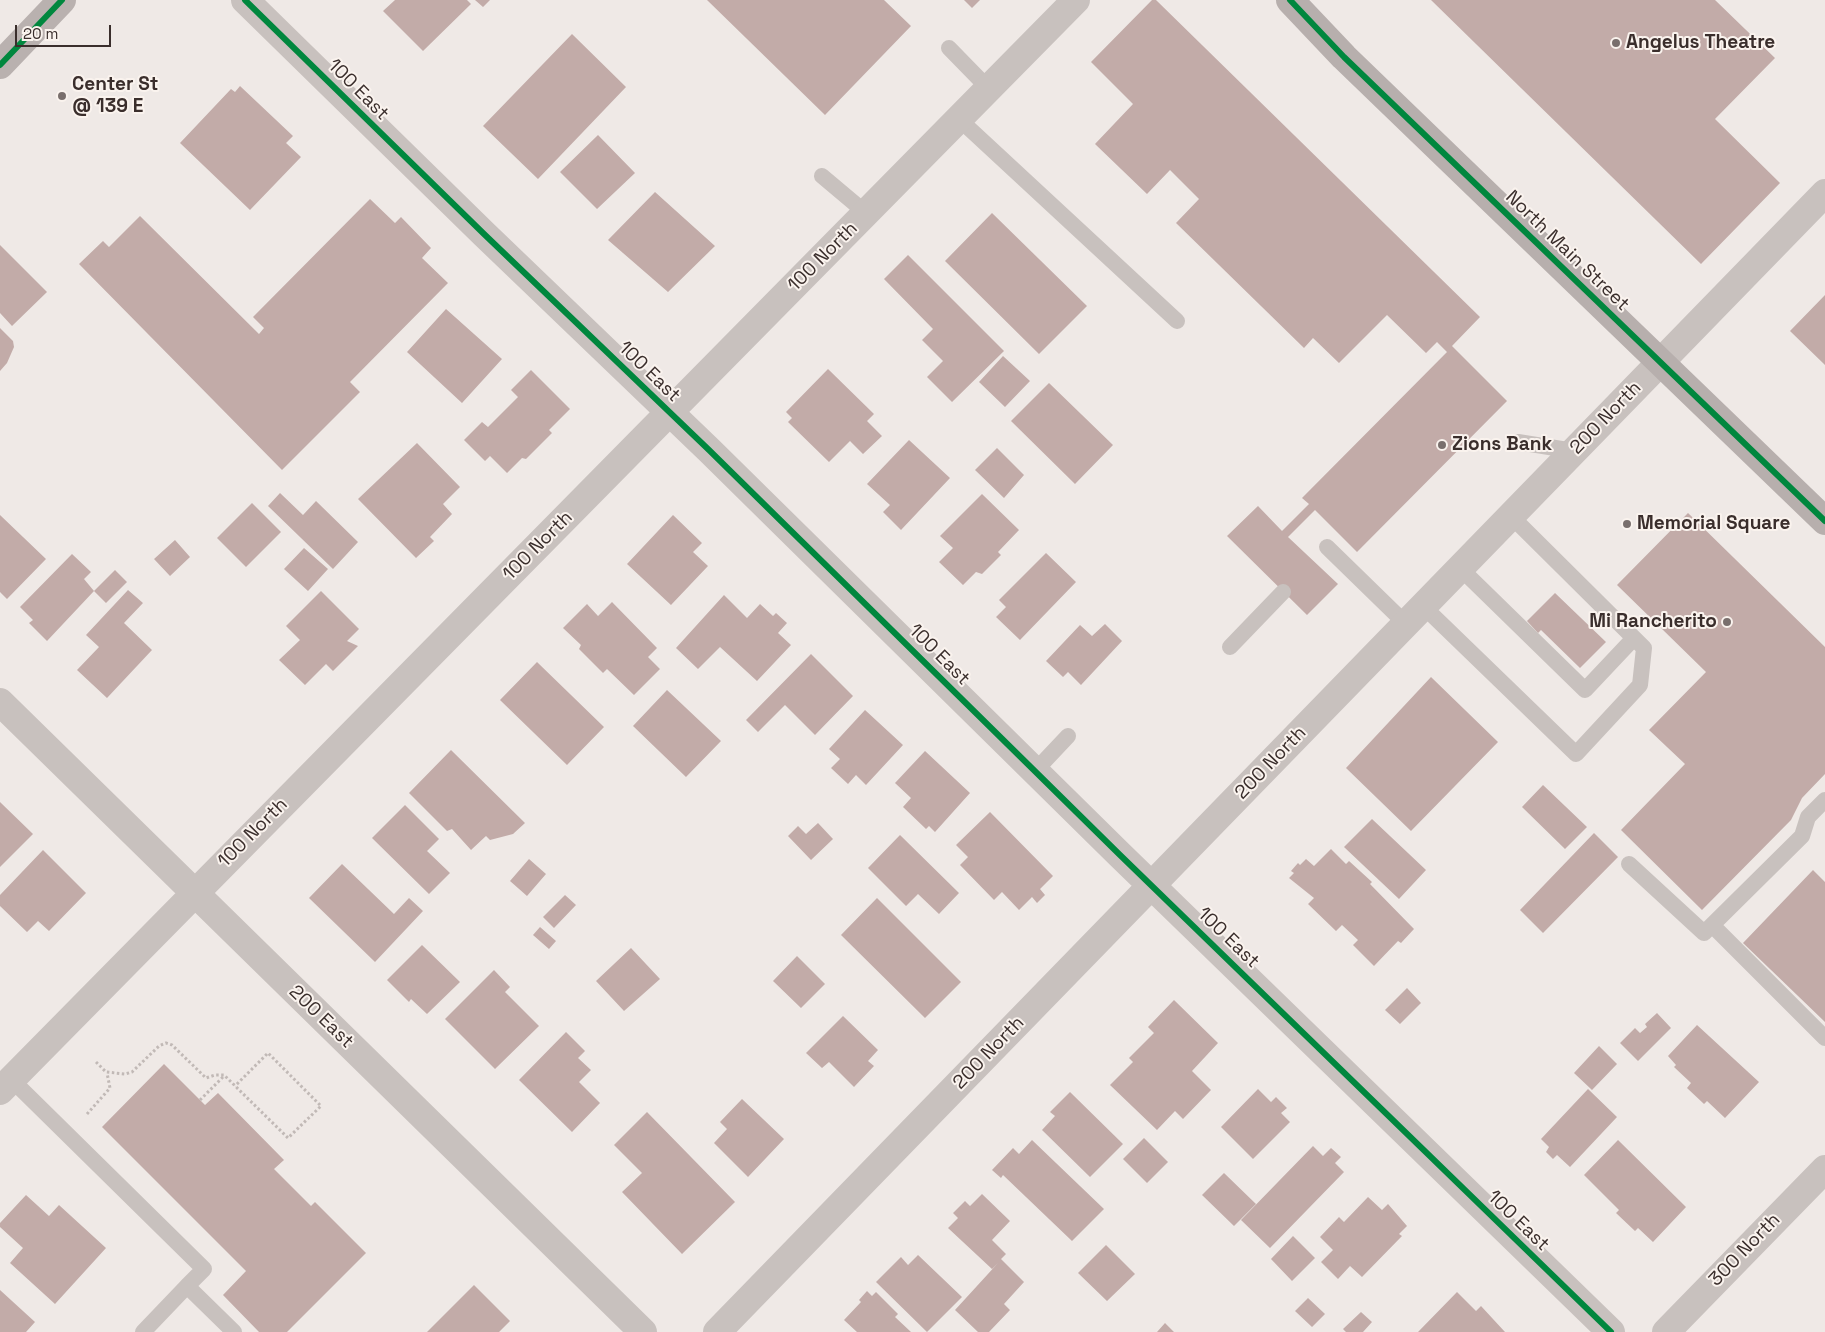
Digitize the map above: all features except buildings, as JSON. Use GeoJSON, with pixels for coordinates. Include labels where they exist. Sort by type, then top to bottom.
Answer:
{"type":"FeatureCollection","features":[{"type":"Feature","properties":{"kind":"main road"},"geometry":{"type":"LineString","coordinates":[[0,65],[62,0]]}},
{"type":"Feature","properties":{"kind":"main road","name":"North Main Street"},"geometry":{"type":"LineString","coordinates":[[1290,0],[1344,57],[1825,521]]}},
{"type":"Feature","properties":{"kind":"street","name":"100 East"},"geometry":{"type":"LineString","coordinates":[[245,0],[484,234],[671,413],[1035,771],[1611,1332]]}},
{"type":"Feature","properties":{"kind":"street","name":"100 North"},"geometry":{"type":"LineString","coordinates":[[6,1086],[195,892],[671,413],[1076,0]]}},
{"type":"Feature","properties":{"kind":"street","name":"200 North"},"geometry":{"type":"LineString","coordinates":[[717,1332],[1825,193]]}},
{"type":"Feature","properties":{"kind":"street","name":"200 East"},"geometry":{"type":"LineString","coordinates":[[0,702],[643,1332]]}},
{"type":"Feature","properties":{"kind":"street","name":"300 North"},"geometry":{"type":"LineString","coordinates":[[1666,1332],[1825,1169]]}},
{"type":"Feature","properties":{"kind":"lane"},"geometry":{"type":"LineString","coordinates":[[949,48],[989,89]]}},
{"type":"Feature","properties":{"kind":"lane"},"geometry":{"type":"LineString","coordinates":[[960,119],[1177,321]]}},
{"type":"Feature","properties":{"kind":"lane"},"geometry":{"type":"LineString","coordinates":[[822,176],[866,213]]}},
{"type":"Feature","properties":{"kind":"lane"},"geometry":{"type":"LineString","coordinates":[[1518,442],[1574,450]]}},
{"type":"Feature","properties":{"kind":"lane"},"geometry":{"type":"LineString","coordinates":[[1327,547],[1414,615],[1576,754],[1640,685],[1644,648],[1511,516]]}},
{"type":"Feature","properties":{"kind":"lane"},"geometry":{"type":"LineString","coordinates":[[1460,568],[1584,690],[1634,638]]}},
{"type":"Feature","properties":{"kind":"lane"},"geometry":{"type":"LineString","coordinates":[[1230,647],[1283,592]]}},
{"type":"Feature","properties":{"kind":"lane"},"geometry":{"type":"LineString","coordinates":[[1035,771],[1068,736]]}},
{"type":"Feature","properties":{"kind":"lane"},"geometry":{"type":"LineString","coordinates":[[1628,864],[1704,933],[1802,836],[1808,817],[1825,800]]}},
{"type":"Feature","properties":{"kind":"lane"},"geometry":{"type":"LineString","coordinates":[[1712,925],[1825,1038]]}},
{"type":"Feature","properties":{"kind":"lane"},"geometry":{"type":"LineString","coordinates":[[6,1086],[204,1269],[143,1332]]}},
{"type":"Feature","properties":{"kind":"lane"},"geometry":{"type":"LineString","coordinates":[[187,1286],[234,1332]]}},
{"type":"Feature","properties":{"kind":"path"},"geometry":{"type":"LineString","coordinates":[[106,1072],[113,1074],[132,1072],[159,1046],[166,1043],[172,1045],[206,1078],[224,1075],[235,1086],[288,1138],[321,1106],[268,1053],[235,1086]]}},
{"type":"Feature","properties":{"kind":"path"},"geometry":{"type":"LineString","coordinates":[[87,1114],[110,1088],[110,1078],[96,1062]]}},
{"type":"Feature","properties":{"kind":"path"},"geometry":{"type":"LineString","coordinates":[[200,1100],[224,1075]]}},
{"type":"Feature","properties":{"kind":"cycle path"},"geometry":{"type":"LineString","coordinates":[[0,65],[62,0]]}},
{"type":"Feature","properties":{"kind":"cycle path"},"geometry":{"type":"LineString","coordinates":[[245,0],[484,234],[709,450],[1120,855],[1611,1332]]}},
{"type":"Feature","properties":{"kind":"cycle path"},"geometry":{"type":"LineString","coordinates":[[1290,0],[1344,57],[1825,521]]}},
{"type":"Feature","properties":{"kind":"place","name":"Angelus Theatre"},"geometry":{"type":"Point","coordinates":[1616,43]}},
{"type":"Feature","properties":{"kind":"place","name":"Center St @ 139 E"},"geometry":{"type":"Point","coordinates":[62,96]}},
{"type":"Feature","properties":{"kind":"place","name":"Zions Bank"},"geometry":{"type":"Point","coordinates":[1442,445]}},
{"type":"Feature","properties":{"kind":"place","name":"Memorial Square"},"geometry":{"type":"Point","coordinates":[1627,524]}},
{"type":"Feature","properties":{"kind":"place","name":"Mi Rancherito"},"geometry":{"type":"Point","coordinates":[1727,622]}}]}
